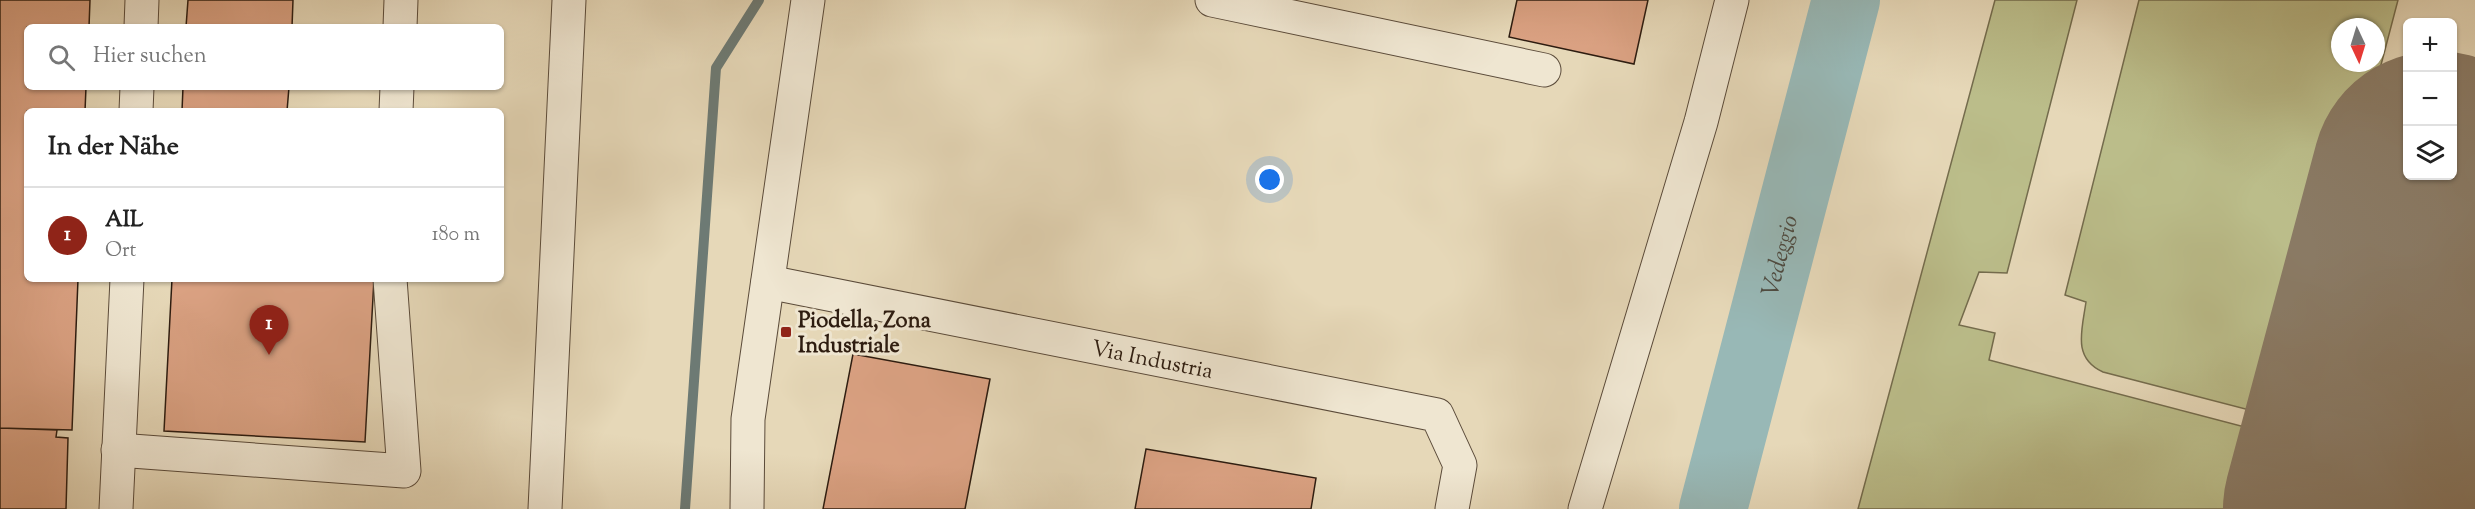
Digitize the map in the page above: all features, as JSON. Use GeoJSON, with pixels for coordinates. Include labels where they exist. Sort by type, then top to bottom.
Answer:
{"type":"FeatureCollection","features":[{"type":"Feature","properties":{"kind":"street"},"geometry":{"type":"LineString","coordinates":[[141,24],[142,0]]}},
{"type":"Feature","properties":{"kind":"street"},"geometry":{"type":"LineString","coordinates":[[400,24],[401,0]]}},
{"type":"Feature","properties":{"kind":"street"},"geometry":{"type":"LineString","coordinates":[[545,509],[569,0]]}},
{"type":"Feature","properties":{"kind":"street"},"geometry":{"type":"LineString","coordinates":[[747,509],[748,419],[808,0]]}},
{"type":"Feature","properties":{"kind":"street"},"geometry":{"type":"LineString","coordinates":[[1212,0],[1544,70]]}},
{"type":"Feature","properties":{"kind":"street"},"geometry":{"type":"LineString","coordinates":[[1585,509],[1701,122],[1732,0]]}},
{"type":"Feature","properties":{"kind":"street"},"geometry":{"type":"LineString","coordinates":[[136,108],[137,90]]}},
{"type":"Feature","properties":{"kind":"street"},"geometry":{"type":"LineString","coordinates":[[396,108],[397,90]]}},
{"type":"Feature","properties":{"kind":"street"},"geometry":{"type":"LineString","coordinates":[[116,509],[127,282]]}},
{"type":"Feature","properties":{"kind":"street"},"geometry":{"type":"LineString","coordinates":[[118,450],[404,471],[390,282]]}},
{"type":"Feature","properties":{"kind":"street","name":"Via Industria"},"geometry":{"type":"LineString","coordinates":[[768,282],[1437,415],[1460,465],[1452,509]]}},
{"type":"Feature","properties":{"kind":"green space"},"geometry":{"type":"Polygon","coordinates":[[[1995,0],[2077,0],[2007,273],[1979,272],[1959,325],[1995,333],[1989,360],[2283,437],[2264,509],[1858,509],[1995,0]]]}},
{"type":"Feature","properties":{"kind":"green space"},"geometry":{"type":"Polygon","coordinates":[[[2139,0],[2398,0],[2385,50],[2385,18],[2331,18],[2331,72],[2379,72],[2288,420],[2103,372],[2093,366],[2083,351],[2081,333],[2086,302],[2065,295],[2139,0]]]}},
{"type":"Feature","properties":{"kind":"green space"},"geometry":{"type":"Polygon","coordinates":[[[2475,372],[2475,509],[2439,509],[2475,372]]]}},
{"type":"Feature","properties":{"kind":"building"},"geometry":{"type":"Polygon","coordinates":[[[0,0],[90,0],[89,24],[24,24],[24,90],[86,90],[85,108],[24,108],[24,282],[78,282],[72,430],[0,428],[0,0]]]}},
{"type":"Feature","properties":{"kind":"building"},"geometry":{"type":"Polygon","coordinates":[[[188,0],[293,0],[292,24],[186,24],[188,0]]]}},
{"type":"Feature","properties":{"kind":"building"},"geometry":{"type":"Polygon","coordinates":[[[1517,0],[1648,0],[1634,64],[1509,37],[1517,0]]]}},
{"type":"Feature","properties":{"kind":"building"},"geometry":{"type":"Polygon","coordinates":[[[183,90],[289,90],[287,108],[182,108],[183,90]]]}},
{"type":"Feature","properties":{"kind":"building"},"geometry":{"type":"Polygon","coordinates":[[[172,282],[374,282],[365,442],[164,431],[172,282]]]}},
{"type":"Feature","properties":{"kind":"building"},"geometry":{"type":"Polygon","coordinates":[[[853,354],[990,379],[965,509],[823,509],[853,354]]]}},
{"type":"Feature","properties":{"kind":"building"},"geometry":{"type":"Polygon","coordinates":[[[0,428],[57,430],[56,437],[68,438],[66,509],[0,509],[0,428]]]}},
{"type":"Feature","properties":{"kind":"building"},"geometry":{"type":"Polygon","coordinates":[[[1146,449],[1316,478],[1311,509],[1135,509],[1146,449]]]}},
{"type":"Feature","properties":{"kind":"waterway"},"geometry":{"type":"LineString","coordinates":[[685,509],[716,68],[759,0]]}},
{"type":"Feature","properties":{"kind":"waterway","name":"Vedeggio"},"geometry":{"type":"LineString","coordinates":[[1713,509],[1846,0]]}},
{"type":"Feature","properties":{"kind":"runway"},"geometry":{"type":"LineString","coordinates":[[2348,509],[2436,180]]}},
{"type":"Feature","properties":{"kind":"place","name":"Piodella, Zona Industriale"},"geometry":{"type":"Point","coordinates":[786,332]}},
{"type":"Feature","properties":{"kind":"place","name":"AIL"},"geometry":{"type":"Point","coordinates":[269,355]}}]}
